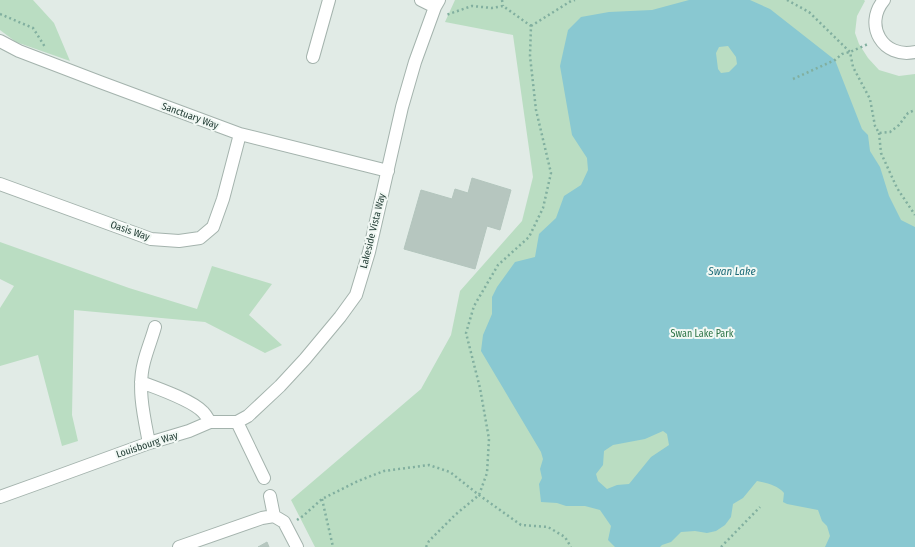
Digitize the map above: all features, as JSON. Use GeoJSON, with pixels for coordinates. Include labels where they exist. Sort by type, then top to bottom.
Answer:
{"type":"FeatureCollection","features":[{"type":"Feature","properties":{"kind":"street"},"geometry":{"type":"LineString","coordinates":[[313,57],[329,0]]}},
{"type":"Feature","properties":{"kind":"street"},"geometry":{"type":"LineString","coordinates":[[421,0],[437,4]]}},
{"type":"Feature","properties":{"kind":"street"},"geometry":{"type":"LineString","coordinates":[[882,1],[876,12],[875,20],[880,38],[887,47],[897,52],[908,54],[915,52]]}},
{"type":"Feature","properties":{"kind":"street","name":"Lakeside Vista Way"},"geometry":{"type":"LineString","coordinates":[[237,422],[248,416],[305,360],[356,295],[369,252],[408,85],[437,4]]}},
{"type":"Feature","properties":{"kind":"street","name":"Sanctuary Way"},"geometry":{"type":"LineString","coordinates":[[0,41],[19,51],[55,65],[240,134],[388,171]]}},
{"type":"Feature","properties":{"kind":"street","name":"Oasis Way"},"geometry":{"type":"LineString","coordinates":[[0,184],[151,239],[179,241],[200,238],[213,227],[223,199],[240,134]]}},
{"type":"Feature","properties":{"kind":"street"},"geometry":{"type":"LineString","coordinates":[[149,442],[143,412],[141,382],[144,363],[155,326]]}},
{"type":"Feature","properties":{"kind":"street"},"geometry":{"type":"LineString","coordinates":[[141,382],[179,397],[192,404],[203,411],[210,422]]}},
{"type":"Feature","properties":{"kind":"street","name":"Louisbourg Way"},"geometry":{"type":"LineString","coordinates":[[0,496],[50,480],[149,442],[189,431],[210,422],[237,422]]}},
{"type":"Feature","properties":{"kind":"street"},"geometry":{"type":"LineString","coordinates":[[237,422],[264,478]]}},
{"type":"Feature","properties":{"kind":"street"},"geometry":{"type":"LineString","coordinates":[[270,496],[274,516]]}},
{"type":"Feature","properties":{"kind":"street"},"geometry":{"type":"LineString","coordinates":[[179,547],[262,518],[274,516],[284,522],[297,547]]}},
{"type":"Feature","properties":{"kind":"path"},"geometry":{"type":"LineString","coordinates":[[502,0],[503,6],[531,26]]}},
{"type":"Feature","properties":{"kind":"path"},"geometry":{"type":"LineString","coordinates":[[531,26],[575,0]]}},
{"type":"Feature","properties":{"kind":"path"},"geometry":{"type":"LineString","coordinates":[[787,0],[809,12],[850,52],[853,67],[870,99],[875,126],[879,133],[881,153],[897,188],[915,215]]}},
{"type":"Feature","properties":{"kind":"path"},"geometry":{"type":"LineString","coordinates":[[430,20],[472,6],[492,8],[503,6]]}},
{"type":"Feature","properties":{"kind":"path"},"geometry":{"type":"LineString","coordinates":[[0,14],[34,28],[55,65]]}},
{"type":"Feature","properties":{"kind":"path"},"geometry":{"type":"LineString","coordinates":[[426,547],[429,541],[454,515],[479,495],[487,473],[488,439],[480,388],[466,333],[474,306],[498,265],[529,237],[544,208],[551,174],[536,110],[530,56],[531,26]]}},
{"type":"Feature","properties":{"kind":"path"},"geometry":{"type":"LineString","coordinates":[[793,79],[835,60],[842,54],[850,52],[880,38]]}},
{"type":"Feature","properties":{"kind":"path"},"geometry":{"type":"LineString","coordinates":[[879,133],[890,132],[908,113],[915,110]]}},
{"type":"Feature","properties":{"kind":"path"},"geometry":{"type":"LineString","coordinates":[[286,526],[303,516],[322,499],[358,481],[384,471],[429,465],[450,472],[521,525],[548,527],[565,537],[571,547]]}},
{"type":"Feature","properties":{"kind":"path"},"geometry":{"type":"LineString","coordinates":[[322,499],[333,547]]}},
{"type":"Feature","properties":{"kind":"path"},"geometry":{"type":"LineString","coordinates":[[721,547],[760,507]]}},
{"type":"Feature","properties":{"kind":"green space"},"geometry":{"type":"Polygon","coordinates":[[[0,0],[33,0],[54,23],[70,61],[16,42],[0,30],[0,0]]]}},
{"type":"Feature","properties":{"kind":"green space","name":"Swan Lake"},"geometry":{"type":"Polygon","coordinates":[[[455,0],[865,1],[857,16],[855,33],[859,44],[868,58],[879,70],[899,76],[915,74],[915,547],[315,547],[291,500],[421,389],[451,335],[460,291],[522,221],[533,177],[513,35],[445,22],[455,0]]]}},
{"type":"Feature","properties":{"kind":"green space"},"geometry":{"type":"Polygon","coordinates":[[[0,242],[129,288],[197,309],[212,266],[272,284],[249,315],[282,345],[265,353],[205,322],[74,310],[72,415],[78,441],[62,446],[38,355],[0,366],[0,308],[14,286],[0,279],[0,242]]]}},
{"type":"Feature","properties":{"kind":"water","name":"Swan Lake"},"geometry":{"type":"Polygon","coordinates":[[[689,0],[750,0],[770,9],[835,60],[862,129],[868,135],[870,151],[880,167],[889,196],[901,220],[915,227],[915,547],[825,547],[830,536],[827,526],[822,521],[818,510],[787,504],[783,502],[784,493],[781,490],[757,481],[743,498],[733,504],[731,517],[725,525],[716,531],[707,533],[695,531],[681,532],[671,542],[660,547],[615,547],[608,540],[611,526],[600,510],[585,506],[566,506],[557,503],[541,502],[539,484],[542,478],[540,469],[543,459],[541,452],[481,351],[483,335],[492,314],[492,297],[497,287],[515,262],[535,257],[539,234],[556,218],[564,196],[581,185],[588,170],[587,158],[572,135],[560,66],[568,30],[581,17],[609,12],[652,10],[689,0]],[[728,46],[719,47],[716,53],[718,69],[721,73],[729,72],[737,64],[736,57],[728,46]],[[663,431],[645,439],[613,445],[604,451],[603,465],[596,474],[598,481],[607,489],[617,485],[629,484],[651,457],[669,445],[667,434],[663,431]]]}},
{"type":"Feature","properties":{"kind":"building"},"geometry":{"type":"Polygon","coordinates":[[[472,178],[511,190],[500,230],[487,226],[475,269],[404,249],[421,190],[452,199],[455,189],[468,193],[472,178]]]}},
{"type":"Feature","properties":{"kind":"building"},"geometry":{"type":"Polygon","coordinates":[[[267,542],[269,547],[258,547],[267,542]]]}},
{"type":"Feature","properties":{"kind":"park label","name":"Swan Lake Park"},"geometry":{"type":"Point","coordinates":[702,334]}}]}
